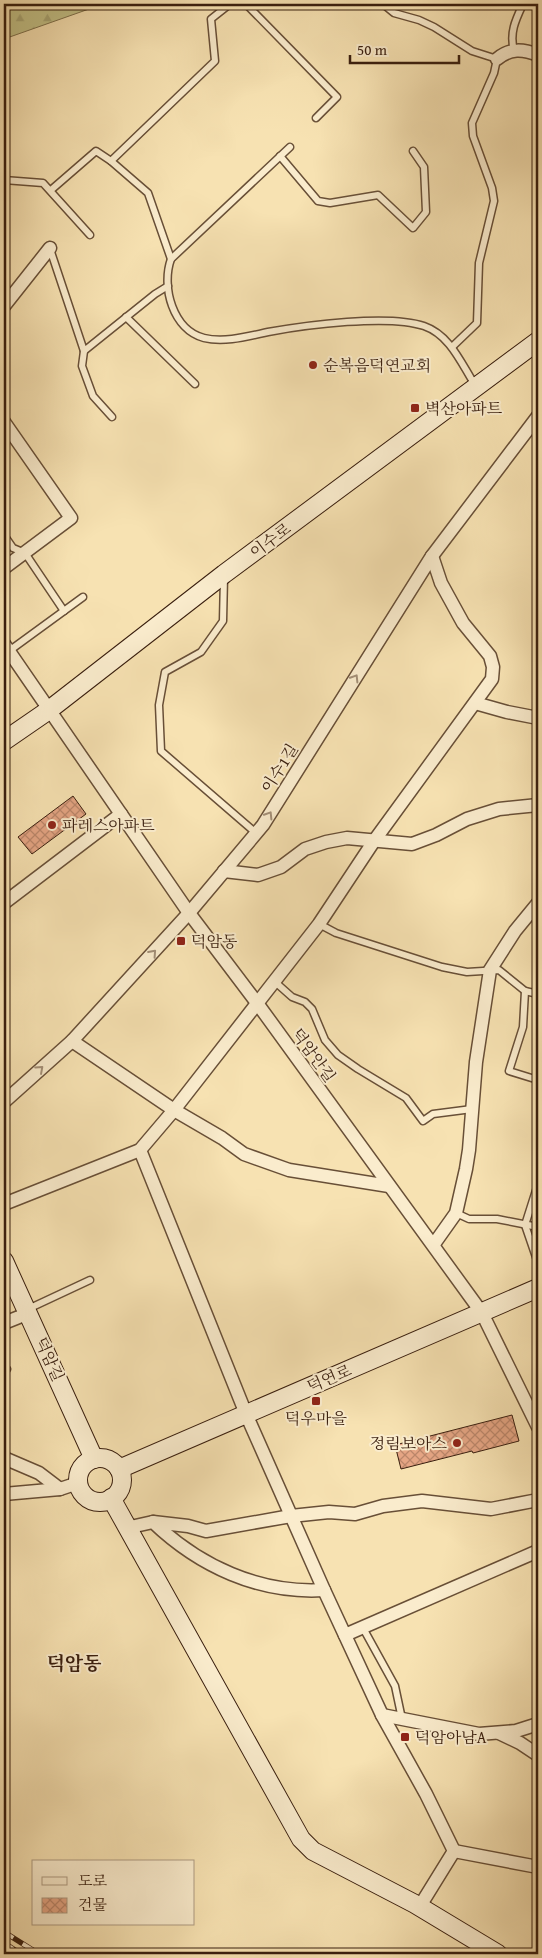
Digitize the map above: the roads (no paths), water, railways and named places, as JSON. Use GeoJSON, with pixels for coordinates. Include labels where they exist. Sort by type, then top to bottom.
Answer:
{"type":"FeatureCollection","features":[{"type":"Feature","properties":{"kind":"street"},"geometry":{"type":"LineString","coordinates":[[497,59],[503,54],[514,50],[527,51],[538,55]]}},
{"type":"Feature","properties":{"kind":"street"},"geometry":{"type":"LineString","coordinates":[[5,302],[50,248]]}},
{"type":"Feature","properties":{"kind":"street","name":"이수로"},"geometry":{"type":"LineString","coordinates":[[4,741],[49,710],[224,574],[538,341]]}},
{"type":"Feature","properties":{"kind":"street","name":"이수1길"},"geometry":{"type":"LineString","coordinates":[[4,1102],[72,1041],[189,913],[263,825],[432,556],[538,416]]}},
{"type":"Feature","properties":{"kind":"street"},"geometry":{"type":"LineString","coordinates":[[4,422],[71,518],[4,568]]}},
{"type":"Feature","properties":{"kind":"street"},"geometry":{"type":"LineString","coordinates":[[4,1204],[140,1150],[174,1110],[318,924],[374,841],[492,679],[493,667],[490,656],[463,623],[441,582],[432,556]]}},
{"type":"Feature","properties":{"kind":"street","name":"덕암안길"},"geometry":{"type":"LineString","coordinates":[[6,648],[189,913],[257,1003],[389,1186],[434,1244],[482,1313],[538,1427]]}},
{"type":"Feature","properties":{"kind":"street"},"geometry":{"type":"LineString","coordinates":[[474,703],[538,718]]}},
{"type":"Feature","properties":{"kind":"street"},"geometry":{"type":"LineString","coordinates":[[224,871],[258,875],[281,866],[305,849],[347,838],[412,844],[436,835],[467,819],[499,809],[538,805]]}},
{"type":"Feature","properties":{"kind":"street"},"geometry":{"type":"LineString","coordinates":[[4,903],[120,814]]}},
{"type":"Feature","properties":{"kind":"street"},"geometry":{"type":"LineString","coordinates":[[434,1244],[456,1213],[469,1150],[476,1062],[490,970],[515,930],[538,904]]}},
{"type":"Feature","properties":{"kind":"street"},"geometry":{"type":"LineString","coordinates":[[72,1041],[174,1110],[222,1138],[244,1154],[290,1170],[389,1186]]}},
{"type":"Feature","properties":{"kind":"street"},"geometry":{"type":"LineString","coordinates":[[140,1150],[246,1414],[324,1590],[382,1715],[426,1794],[454,1851]]}},
{"type":"Feature","properties":{"kind":"street","name":"덕암길"},"geometry":{"type":"LineString","coordinates":[[4,1261],[94,1459]]}},
{"type":"Feature","properties":{"kind":"street","name":"덕연로"},"geometry":{"type":"LineString","coordinates":[[119,1470],[538,1288]]}},
{"type":"Feature","properties":{"kind":"street"},"geometry":{"type":"LineString","coordinates":[[4,1323],[28,1311]]}},
{"type":"Feature","properties":{"kind":"street"},"geometry":{"type":"LineString","coordinates":[[4,1458],[39,1473],[60,1489]]}},
{"type":"Feature","properties":{"kind":"street"},"geometry":{"type":"LineString","coordinates":[[94,1459],[109,1460],[119,1470],[121,1484],[119,1491],[111,1498],[101,1502],[87,1498],[82,1493],[78,1483],[79,1472],[82,1466],[94,1459]]}},
{"type":"Feature","properties":{"kind":"street"},"geometry":{"type":"LineString","coordinates":[[4,1494],[60,1489],[78,1483]]}},
{"type":"Feature","properties":{"kind":"street"},"geometry":{"type":"LineString","coordinates":[[111,1498],[126,1528],[301,1838],[313,1851],[420,1906],[498,1954]]}},
{"type":"Feature","properties":{"kind":"street"},"geometry":{"type":"LineString","coordinates":[[126,1528],[153,1522],[188,1526],[206,1531],[291,1516],[329,1512],[355,1514],[383,1506],[422,1501],[491,1509],[538,1500]]}},
{"type":"Feature","properties":{"kind":"street"},"geometry":{"type":"LineString","coordinates":[[153,1522],[177,1544],[199,1559],[236,1577],[307,1591],[324,1590]]}},
{"type":"Feature","properties":{"kind":"street"},"geometry":{"type":"LineString","coordinates":[[345,1635],[538,1551]]}},
{"type":"Feature","properties":{"kind":"street"},"geometry":{"type":"LineString","coordinates":[[382,1715],[478,1734],[516,1731],[538,1724]]}},
{"type":"Feature","properties":{"kind":"street"},"geometry":{"type":"LineString","coordinates":[[497,1732],[538,1754]]}},
{"type":"Feature","properties":{"kind":"street"},"geometry":{"type":"LineString","coordinates":[[420,1906],[454,1851]]}},
{"type":"Feature","properties":{"kind":"street"},"geometry":{"type":"LineString","coordinates":[[454,1851],[538,1867]]}},
{"type":"Feature","properties":{"kind":"lane"},"geometry":{"type":"LineString","coordinates":[[111,161],[215,61],[212,19],[230,4]]}},
{"type":"Feature","properties":{"kind":"lane"},"geometry":{"type":"LineString","coordinates":[[246,4],[337,97],[316,118]]}},
{"type":"Feature","properties":{"kind":"lane"},"geometry":{"type":"LineString","coordinates":[[383,4],[394,13],[419,20],[434,27],[472,51],[497,59],[494,73],[472,123],[473,136],[492,188],[494,201],[479,263],[477,322],[452,347]]}},
{"type":"Feature","properties":{"kind":"lane"},"geometry":{"type":"LineString","coordinates":[[514,50],[512,43],[513,28],[523,4]]}},
{"type":"Feature","properties":{"kind":"lane"},"geometry":{"type":"LineString","coordinates":[[290,147],[171,259],[167,274],[171,305],[184,326],[193,334],[205,338],[232,338],[277,330],[326,325],[386,321],[423,325],[443,336],[476,386]]}},
{"type":"Feature","properties":{"kind":"lane"},"geometry":{"type":"LineString","coordinates":[[51,190],[96,151],[111,161],[148,193],[171,259]]}},
{"type":"Feature","properties":{"kind":"lane"},"geometry":{"type":"LineString","coordinates":[[280,156],[318,201],[330,203],[378,195],[414,228],[426,212],[424,167],[414,151]]}},
{"type":"Feature","properties":{"kind":"lane"},"geometry":{"type":"LineString","coordinates":[[4,180],[43,183],[90,235]]}},
{"type":"Feature","properties":{"kind":"lane"},"geometry":{"type":"LineString","coordinates":[[50,248],[84,351],[82,366],[93,396],[112,417]]}},
{"type":"Feature","properties":{"kind":"lane"},"geometry":{"type":"LineString","coordinates":[[84,351],[168,286]]}},
{"type":"Feature","properties":{"kind":"lane"},"geometry":{"type":"LineString","coordinates":[[126,317],[195,384]]}},
{"type":"Feature","properties":{"kind":"lane"},"geometry":{"type":"LineString","coordinates":[[4,535],[13,548],[25,553],[64,611]]}},
{"type":"Feature","properties":{"kind":"lane"},"geometry":{"type":"LineString","coordinates":[[224,574],[223,621],[201,652],[165,672],[158,705],[161,752],[256,833]]}},
{"type":"Feature","properties":{"kind":"lane"},"geometry":{"type":"LineString","coordinates":[[6,648],[64,611],[83,596]]}},
{"type":"Feature","properties":{"kind":"lane"},"geometry":{"type":"LineString","coordinates":[[318,924],[336,933],[442,967],[467,972],[499,970],[526,991],[538,994]]}},
{"type":"Feature","properties":{"kind":"lane"},"geometry":{"type":"LineString","coordinates":[[274,981],[312,1009],[325,1040],[338,1054],[358,1069],[406,1098],[423,1120],[433,1114],[472,1109]]}},
{"type":"Feature","properties":{"kind":"lane"},"geometry":{"type":"LineString","coordinates":[[526,991],[523,1028],[509,1071],[538,1080]]}},
{"type":"Feature","properties":{"kind":"lane"},"geometry":{"type":"LineString","coordinates":[[538,1184],[525,1225],[538,1263]]}},
{"type":"Feature","properties":{"kind":"lane"},"geometry":{"type":"LineString","coordinates":[[456,1213],[469,1219],[497,1219],[538,1227]]}},
{"type":"Feature","properties":{"kind":"lane"},"geometry":{"type":"LineString","coordinates":[[28,1311],[90,1280]]}},
{"type":"Feature","properties":{"kind":"lane"},"geometry":{"type":"LineString","coordinates":[[363,1628],[395,1686],[402,1719]]}},
{"type":"Feature","properties":{"kind":"railway"},"geometry":{"type":"LineString","coordinates":[[4,1932],[39,1954]]}},
{"type":"Feature","properties":{"kind":"railway"},"geometry":{"type":"LineString","coordinates":[[4,1943],[21,1954]]}},
{"type":"Feature","properties":{"kind":"place","name":"순복음덕연교회"},"geometry":{"type":"Point","coordinates":[313,365]}},
{"type":"Feature","properties":{"kind":"place","name":"벽산아파트"},"geometry":{"type":"Point","coordinates":[415,408]}},
{"type":"Feature","properties":{"kind":"place","name":"파레스아파트"},"geometry":{"type":"Point","coordinates":[52,825]}},
{"type":"Feature","properties":{"kind":"place","name":"덕암동"},"geometry":{"type":"Point","coordinates":[181,941]}},
{"type":"Feature","properties":{"kind":"place","name":"덕우마을"},"geometry":{"type":"Point","coordinates":[316,1401]}},
{"type":"Feature","properties":{"kind":"place","name":"정림보아스"},"geometry":{"type":"Point","coordinates":[457,1443]}},
{"type":"Feature","properties":{"kind":"place","name":"덕암아남A"},"geometry":{"type":"Point","coordinates":[405,1737]}},
{"type":"Feature","properties":{"kind":"district","name":"덕암동"},"geometry":{"type":"Point","coordinates":[74,1663]}}]}
